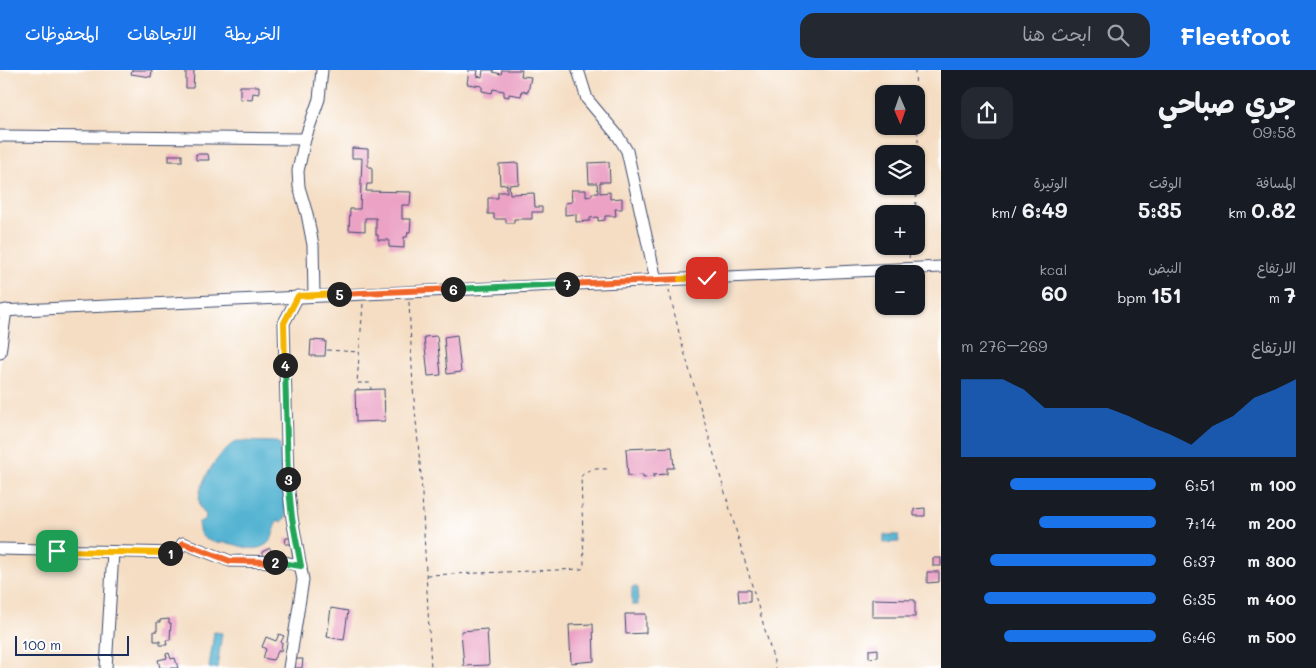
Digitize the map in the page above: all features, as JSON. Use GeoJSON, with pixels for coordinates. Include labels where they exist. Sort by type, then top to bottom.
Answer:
{"type":"FeatureCollection","features":[{"type":"Feature","properties":{"kind":"street"},"geometry":{"type":"LineString","coordinates":[[314,295],[311,230],[298,177],[300,158],[319,99],[322,70]]}},
{"type":"Feature","properties":{"kind":"street"},"geometry":{"type":"LineString","coordinates":[[578,70],[587,99],[618,136],[627,151],[656,280]]}},
{"type":"Feature","properties":{"kind":"street"},"geometry":{"type":"LineString","coordinates":[[0,136],[305,140]]}},
{"type":"Feature","properties":{"kind":"street"},"geometry":{"type":"LineString","coordinates":[[925,268],[941,267]]}},
{"type":"Feature","properties":{"kind":"street"},"geometry":{"type":"LineString","coordinates":[[0,353],[3,310],[875,271]]}},
{"type":"Feature","properties":{"kind":"street"},"geometry":{"type":"LineString","coordinates":[[289,668],[303,580],[288,483],[284,323],[298,296]]}},
{"type":"Feature","properties":{"kind":"street"},"geometry":{"type":"LineString","coordinates":[[0,549],[176,553],[183,543],[230,561],[285,562],[301,566]]}},
{"type":"Feature","properties":{"kind":"street"},"geometry":{"type":"LineString","coordinates":[[106,668],[113,552]]}},
{"type":"Feature","properties":{"kind":"path"},"geometry":{"type":"LineString","coordinates":[[915,70],[916,85]]}},
{"type":"Feature","properties":{"kind":"path"},"geometry":{"type":"LineString","coordinates":[[915,205],[919,162],[918,135]]}},
{"type":"Feature","properties":{"kind":"path"},"geometry":{"type":"LineString","coordinates":[[670,280],[670,298],[681,341],[776,668]]}},
{"type":"Feature","properties":{"kind":"path"},"geometry":{"type":"LineString","coordinates":[[409,291],[413,388],[421,475],[431,668]]}},
{"type":"Feature","properties":{"kind":"path"},"geometry":{"type":"LineString","coordinates":[[364,293],[357,382],[370,383],[371,389]]}},
{"type":"Feature","properties":{"kind":"path"},"geometry":{"type":"LineString","coordinates":[[327,350],[359,352]]}},
{"type":"Feature","properties":{"kind":"path"},"geometry":{"type":"LineString","coordinates":[[426,575],[582,569],[584,564],[581,477],[586,471],[609,469]]}},
{"type":"Feature","properties":{"kind":"water"},"geometry":{"type":"Polygon","coordinates":[[[237,441],[276,442],[280,444],[286,517],[282,522],[278,520],[270,541],[262,547],[247,548],[214,542],[202,536],[199,529],[198,523],[205,519],[206,515],[200,506],[199,498],[205,479],[217,460],[237,441]]]}},
{"type":"Feature","properties":{"kind":"water"},"geometry":{"type":"Polygon","coordinates":[[[884,535],[898,535],[899,542],[884,543],[884,535]]]}},
{"type":"Feature","properties":{"kind":"water"},"geometry":{"type":"Polygon","coordinates":[[[632,587],[637,587],[638,605],[632,605],[632,587]]]}},
{"type":"Feature","properties":{"kind":"water"},"geometry":{"type":"Polygon","coordinates":[[[214,632],[222,633],[217,668],[209,668],[214,632]]]}},
{"type":"Feature","properties":{"kind":"building"},"geometry":{"type":"Polygon","coordinates":[[[132,70],[152,70],[151,77],[131,74],[132,70]]]}},
{"type":"Feature","properties":{"kind":"building"},"geometry":{"type":"Polygon","coordinates":[[[469,70],[478,70],[477,76],[482,77],[483,70],[494,70],[493,72],[501,74],[502,70],[522,70],[521,76],[531,77],[528,92],[522,91],[521,96],[509,94],[509,97],[504,96],[504,91],[493,89],[492,93],[482,91],[482,86],[467,84],[469,70]]]}},
{"type":"Feature","properties":{"kind":"building"},"geometry":{"type":"Polygon","coordinates":[[[186,71],[194,71],[193,88],[186,88],[186,71]]]}},
{"type":"Feature","properties":{"kind":"building"},"geometry":{"type":"Polygon","coordinates":[[[240,86],[259,86],[259,94],[253,93],[252,100],[240,99],[240,86]]]}},
{"type":"Feature","properties":{"kind":"building"},"geometry":{"type":"Polygon","coordinates":[[[352,148],[368,149],[368,167],[372,167],[372,184],[367,184],[366,191],[411,192],[410,205],[402,205],[402,219],[411,219],[410,232],[408,232],[407,237],[404,237],[404,248],[389,247],[389,240],[378,240],[378,235],[376,235],[376,218],[365,218],[365,231],[349,230],[350,209],[360,209],[362,158],[352,158],[352,148]]]}},
{"type":"Feature","properties":{"kind":"building"},"geometry":{"type":"Polygon","coordinates":[[[196,154],[208,154],[209,160],[196,160],[196,154]]]}},
{"type":"Feature","properties":{"kind":"building"},"geometry":{"type":"Polygon","coordinates":[[[169,155],[182,155],[182,161],[169,161],[169,155]]]}},
{"type":"Feature","properties":{"kind":"building"},"geometry":{"type":"Polygon","coordinates":[[[609,162],[610,182],[600,182],[600,193],[610,192],[610,199],[622,198],[622,209],[615,209],[616,216],[605,216],[605,220],[598,221],[598,217],[590,218],[590,221],[576,222],[576,214],[565,215],[565,203],[572,202],[571,190],[586,190],[586,197],[591,196],[592,193],[598,193],[597,183],[589,183],[588,163],[609,162]]]}},
{"type":"Feature","properties":{"kind":"building"},"geometry":{"type":"Polygon","coordinates":[[[518,163],[519,184],[509,185],[510,194],[534,193],[535,207],[542,207],[542,212],[532,212],[532,219],[514,219],[514,223],[506,223],[506,219],[494,219],[494,214],[488,214],[488,198],[498,198],[498,192],[507,192],[507,184],[500,185],[499,164],[518,163]]]}},
{"type":"Feature","properties":{"kind":"building"},"geometry":{"type":"Polygon","coordinates":[[[457,335],[461,372],[447,374],[444,337],[457,335]]]}},
{"type":"Feature","properties":{"kind":"building"},"geometry":{"type":"Polygon","coordinates":[[[437,336],[441,375],[428,376],[424,337],[437,336]]]}},
{"type":"Feature","properties":{"kind":"building"},"geometry":{"type":"Polygon","coordinates":[[[311,340],[326,341],[325,356],[310,356],[311,340]]]}},
{"type":"Feature","properties":{"kind":"building"},"geometry":{"type":"Polygon","coordinates":[[[384,389],[385,421],[356,422],[355,390],[384,389]]]}},
{"type":"Feature","properties":{"kind":"building"},"geometry":{"type":"Polygon","coordinates":[[[672,447],[674,468],[667,468],[667,474],[643,478],[643,475],[628,476],[626,449],[672,447]]]}},
{"type":"Feature","properties":{"kind":"building"},"geometry":{"type":"Polygon","coordinates":[[[925,508],[925,516],[914,516],[914,509],[925,508]]]}},
{"type":"Feature","properties":{"kind":"building"},"geometry":{"type":"Polygon","coordinates":[[[286,538],[292,538],[292,544],[285,544],[286,538]]]}},
{"type":"Feature","properties":{"kind":"building"},"geometry":{"type":"Polygon","coordinates":[[[270,548],[272,553],[264,556],[262,552],[270,548]]]}},
{"type":"Feature","properties":{"kind":"building"},"geometry":{"type":"Polygon","coordinates":[[[933,558],[941,558],[941,566],[933,566],[933,558]]]}},
{"type":"Feature","properties":{"kind":"building"},"geometry":{"type":"Polygon","coordinates":[[[927,572],[939,572],[939,582],[927,583],[927,572]]]}},
{"type":"Feature","properties":{"kind":"building"},"geometry":{"type":"Polygon","coordinates":[[[738,590],[750,590],[750,602],[739,602],[738,590]]]}},
{"type":"Feature","properties":{"kind":"building"},"geometry":{"type":"Polygon","coordinates":[[[872,599],[915,600],[915,617],[872,617],[872,599]]]}},
{"type":"Feature","properties":{"kind":"building"},"geometry":{"type":"Polygon","coordinates":[[[331,608],[348,611],[344,640],[327,637],[331,608]]]}},
{"type":"Feature","properties":{"kind":"building"},"geometry":{"type":"Polygon","coordinates":[[[625,614],[646,614],[646,633],[626,634],[625,614]]]}},
{"type":"Feature","properties":{"kind":"building"},"geometry":{"type":"Polygon","coordinates":[[[169,619],[169,623],[171,623],[170,640],[166,640],[167,645],[160,645],[160,641],[154,641],[154,631],[157,631],[157,622],[169,619]]]}},
{"type":"Feature","properties":{"kind":"building"},"geometry":{"type":"Polygon","coordinates":[[[593,624],[594,661],[571,663],[569,625],[593,624]]]}},
{"type":"Feature","properties":{"kind":"building"},"geometry":{"type":"Polygon","coordinates":[[[487,629],[489,665],[464,666],[461,631],[487,629]]]}},
{"type":"Feature","properties":{"kind":"building"},"geometry":{"type":"Polygon","coordinates":[[[279,634],[284,636],[281,642],[281,651],[279,650],[273,660],[263,658],[266,649],[262,647],[266,637],[276,641],[279,634]]]}},
{"type":"Feature","properties":{"kind":"building"},"geometry":{"type":"Polygon","coordinates":[[[878,649],[878,657],[869,658],[869,650],[878,649]]]}},
{"type":"Feature","properties":{"kind":"building"},"geometry":{"type":"Polygon","coordinates":[[[169,653],[171,659],[175,658],[178,668],[160,668],[158,660],[167,658],[166,654],[169,653]]]}},
{"type":"Feature","properties":{"kind":"building"},"geometry":{"type":"Polygon","coordinates":[[[293,659],[303,659],[302,668],[292,668],[293,659]]]}},
{"type":"Feature","properties":{"kind":"route"},"geometry":{"type":"LineString","coordinates":[[57,551],[176,553],[183,543],[230,561],[285,562],[301,566],[288,483],[284,323],[298,296],[707,278]]}}]}
